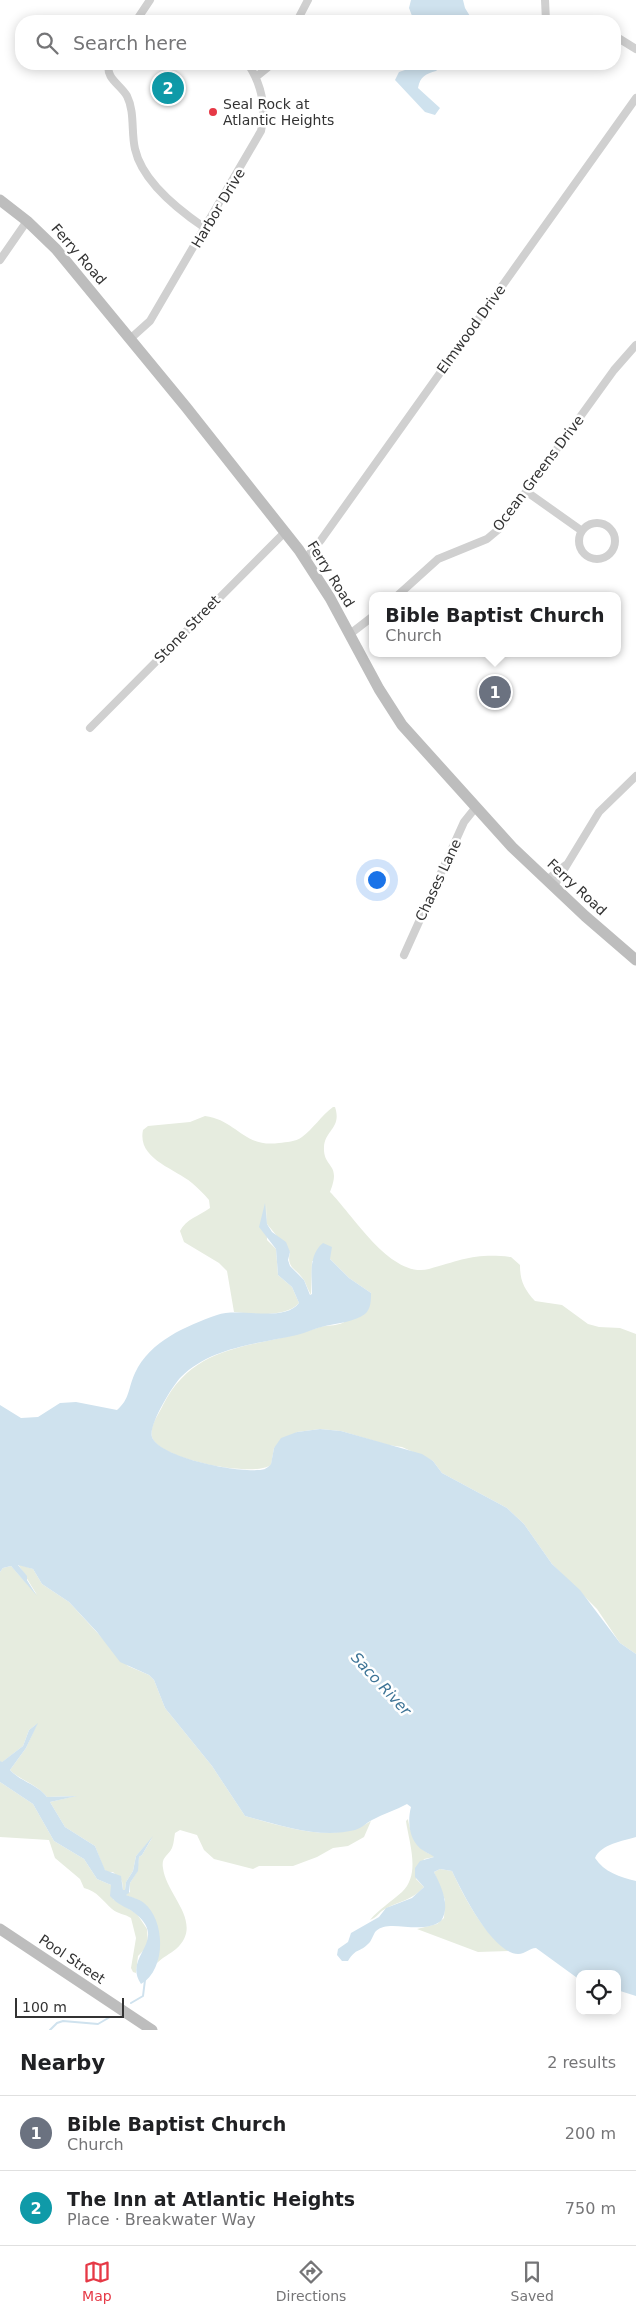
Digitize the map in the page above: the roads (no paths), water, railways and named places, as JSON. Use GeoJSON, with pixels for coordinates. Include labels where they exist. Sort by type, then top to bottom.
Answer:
{"type":"FeatureCollection","features":[{"type":"Feature","properties":{"kind":"main road","name":"Ferry Road"},"geometry":{"type":"LineString","coordinates":[[0,200],[27,221],[56,249],[285,532],[305,559],[350,634],[379,689],[402,724],[476,807],[550,883],[636,960]]}},
{"type":"Feature","properties":{"kind":"main road","name":"Pool Street"},"geometry":{"type":"LineString","coordinates":[[0,1929],[152,2030]]}},
{"type":"Feature","properties":{"kind":"street"},"geometry":{"type":"LineString","coordinates":[[140,15],[150,0]]}},
{"type":"Feature","properties":{"kind":"street"},"geometry":{"type":"LineString","coordinates":[[300,15],[308,0]]}},
{"type":"Feature","properties":{"kind":"street"},"geometry":{"type":"LineString","coordinates":[[545,0],[546,15]]}},
{"type":"Feature","properties":{"kind":"street"},"geometry":{"type":"LineString","coordinates":[[621,40],[636,50]]}},
{"type":"Feature","properties":{"kind":"street"},"geometry":{"type":"LineString","coordinates":[[109,70],[109,74],[129,101],[134,148],[144,169],[174,204],[205,228]]}},
{"type":"Feature","properties":{"kind":"street","name":"Harbor Drive"},"geometry":{"type":"LineString","coordinates":[[130,339],[150,321],[261,131],[263,119],[262,99],[256,77],[252,70]]}},
{"type":"Feature","properties":{"kind":"street"},"geometry":{"type":"LineString","coordinates":[[256,77],[265,70]]}},
{"type":"Feature","properties":{"kind":"street","name":"Elmwood Drive"},"geometry":{"type":"LineString","coordinates":[[305,559],[322,540],[636,98]]}},
{"type":"Feature","properties":{"kind":"street"},"geometry":{"type":"LineString","coordinates":[[0,260],[27,221]]}},
{"type":"Feature","properties":{"kind":"street","name":"Ocean Greens Drive"},"geometry":{"type":"LineString","coordinates":[[401,592],[441,557],[491,536],[504,524],[614,370],[636,345]]}},
{"type":"Feature","properties":{"kind":"street"},"geometry":{"type":"LineString","coordinates":[[527,492],[582,531]]}},
{"type":"Feature","properties":{"kind":"street"},"geometry":{"type":"LineString","coordinates":[[592,524],[605,525],[615,538],[612,551],[602,558],[594,559],[586,556],[579,545],[582,531],[592,524]]}},
{"type":"Feature","properties":{"kind":"street","name":"Stone Street"},"geometry":{"type":"LineString","coordinates":[[90,728],[241,574],[285,532]]}},
{"type":"Feature","properties":{"kind":"street"},"geometry":{"type":"LineString","coordinates":[[350,634],[369,620]]}},
{"type":"Feature","properties":{"kind":"street"},"geometry":{"type":"LineString","coordinates":[[550,883],[562,876],[566,865],[599,812],[636,776]]}},
{"type":"Feature","properties":{"kind":"street","name":"Chases Lane"},"geometry":{"type":"LineString","coordinates":[[404,955],[464,822],[476,807]]}},
{"type":"Feature","properties":{"kind":"water"},"geometry":{"type":"Polygon","coordinates":[[[411,0],[463,0],[469,15],[412,15],[409,8],[411,0]]]}},
{"type":"Feature","properties":{"kind":"water"},"geometry":{"type":"Polygon","coordinates":[[[405,70],[437,70],[424,76],[418,88],[440,108],[435,115],[425,112],[395,80],[399,72],[405,70]]]}},
{"type":"Feature","properties":{"kind":"water","name":"Saco River"},"geometry":{"type":"Polygon","coordinates":[[[265,1203],[267,1224],[272,1232],[286,1242],[290,1252],[288,1260],[290,1266],[304,1280],[310,1295],[312,1294],[312,1273],[315,1254],[323,1243],[332,1247],[330,1259],[349,1278],[371,1293],[368,1310],[361,1317],[351,1321],[235,1348],[206,1359],[181,1377],[172,1389],[157,1416],[152,1437],[158,1445],[186,1458],[222,1467],[255,1470],[265,1469],[271,1465],[274,1448],[281,1438],[297,1432],[320,1429],[341,1431],[422,1454],[433,1461],[442,1473],[507,1508],[524,1524],[552,1564],[580,1590],[620,1643],[636,1654],[636,1837],[607,1846],[595,1858],[603,1867],[618,1876],[636,1881],[636,1996],[621,1991],[621,1970],[576,1970],[576,1977],[536,1948],[521,1954],[508,1951],[488,1933],[470,1906],[452,1871],[440,1869],[434,1872],[442,1890],[445,1903],[444,1915],[441,1921],[424,1927],[382,1927],[376,1931],[365,1947],[356,1952],[348,1961],[342,1961],[337,1955],[338,1949],[348,1942],[351,1933],[379,1917],[386,1908],[412,1898],[424,1887],[415,1877],[415,1868],[420,1861],[434,1857],[419,1847],[412,1837],[409,1825],[411,1807],[407,1804],[357,1829],[328,1833],[300,1830],[245,1816],[212,1766],[165,1708],[154,1680],[149,1675],[120,1662],[97,1632],[69,1602],[42,1584],[33,1569],[18,1565],[27,1576],[27,1580],[37,1596],[11,1566],[3,1568],[0,1572],[0,1405],[21,1418],[38,1417],[60,1403],[76,1402],[117,1410],[127,1397],[135,1373],[142,1362],[159,1343],[170,1336],[193,1324],[226,1313],[272,1313],[292,1309],[299,1303],[292,1287],[278,1275],[276,1249],[259,1227],[265,1203]]]}},
{"type":"Feature","properties":{"kind":"water"},"geometry":{"type":"Polygon","coordinates":[[[38,1723],[26,1748],[10,1770],[39,1789],[47,1797],[77,1796],[50,1802],[65,1827],[95,1846],[105,1870],[121,1876],[123,1890],[125,1890],[126,1882],[133,1871],[136,1856],[153,1836],[139,1857],[138,1871],[130,1883],[129,1893],[126,1895],[144,1903],[151,1911],[159,1933],[159,1957],[149,1977],[141,1984],[137,1974],[137,1965],[147,1941],[148,1933],[145,1924],[136,1914],[110,1896],[111,1885],[97,1879],[84,1859],[54,1841],[33,1804],[0,1782],[0,1761],[2,1762],[23,1746],[29,1730],[38,1723]]]}},
{"type":"Feature","properties":{"kind":"waterway"},"geometry":{"type":"LineString","coordinates":[[131,2003],[143,1996],[145,1980]]}},
{"type":"Feature","properties":{"kind":"waterway"},"geometry":{"type":"LineString","coordinates":[[50,2030],[57,2023],[63,2021],[98,2024],[110,2017]]}},
{"type":"Feature","properties":{"kind":"place","name":"The Inn at Atlantic Heights"},"geometry":{"type":"Point","coordinates":[168,88]}},
{"type":"Feature","properties":{"kind":"place","name":"Seal Rock at Atlantic Heights"},"geometry":{"type":"Point","coordinates":[213,112]}},
{"type":"Feature","properties":{"kind":"place","name":"Bible Baptist Church"},"geometry":{"type":"Point","coordinates":[495,692]}}]}
